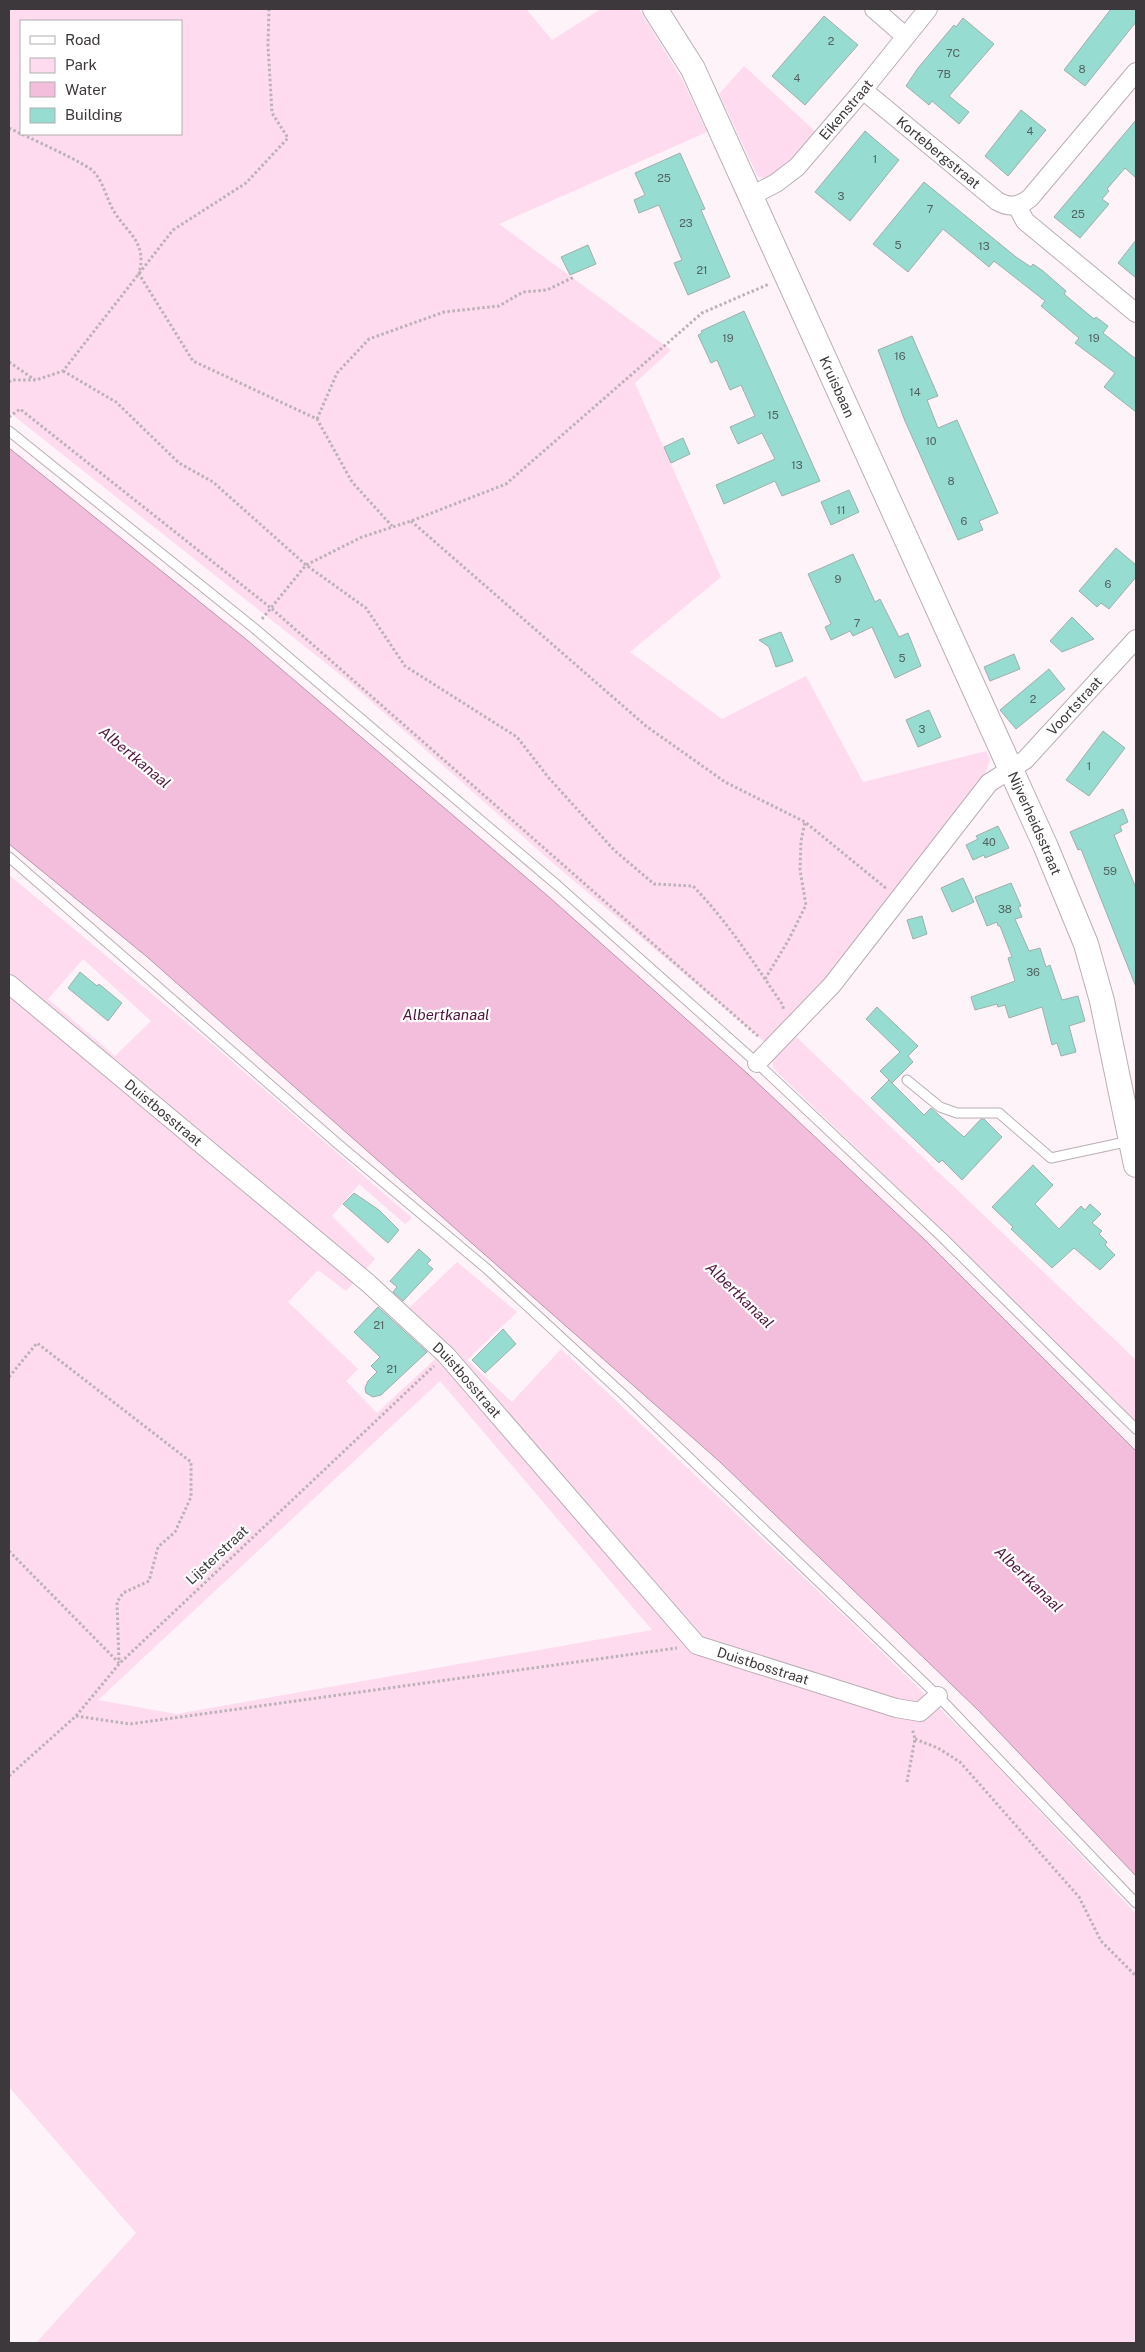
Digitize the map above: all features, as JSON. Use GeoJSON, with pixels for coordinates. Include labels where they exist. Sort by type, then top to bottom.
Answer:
{"type":"FeatureCollection","features":[{"type":"Feature","properties":{"kind":"street","name":"Kruisbaan"},"geometry":{"type":"LineString","coordinates":[[656,9],[693,70],[788,275],[1010,769]]}},
{"type":"Feature","properties":{"kind":"street"},"geometry":{"type":"LineString","coordinates":[[874,9],[905,36]]}},
{"type":"Feature","properties":{"kind":"street","name":"Eikenstraat"},"geometry":{"type":"LineString","coordinates":[[751,196],[776,183],[797,167],[863,90],[928,9]]}},
{"type":"Feature","properties":{"kind":"street"},"geometry":{"type":"LineString","coordinates":[[1136,72],[1030,198],[1017,206],[1025,221],[1136,313]]}},
{"type":"Feature","properties":{"kind":"street","name":"Kortebergstraat"},"geometry":{"type":"LineString","coordinates":[[863,90],[997,201],[1003,205],[1017,206]]}},
{"type":"Feature","properties":{"kind":"street","name":"Voortstraat"},"geometry":{"type":"LineString","coordinates":[[1010,769],[1025,760],[1136,639]]}},
{"type":"Feature","properties":{"kind":"street","name":"Nijverheidsstraat"},"geometry":{"type":"LineString","coordinates":[[758,1063],[832,985],[990,783],[1010,769],[1046,847],[1086,944],[1102,1001],[1136,1165]]}},
{"type":"Feature","properties":{"kind":"street","name":"Duistbosstraat"},"geometry":{"type":"LineString","coordinates":[[9,984],[368,1283],[446,1355],[697,1645],[862,1699],[908,1710]]}},
{"type":"Feature","properties":{"kind":"street"},"geometry":{"type":"LineString","coordinates":[[908,1710],[920,1712],[938,1696]]}},
{"type":"Feature","properties":{"kind":"lane"},"geometry":{"type":"LineString","coordinates":[[9,431],[254,628],[557,885],[758,1063],[942,1237],[1136,1429]]}},
{"type":"Feature","properties":{"kind":"lane"},"geometry":{"type":"LineString","coordinates":[[9,857],[338,1144],[494,1276],[626,1397],[938,1696],[1136,1903]]}},
{"type":"Feature","properties":{"kind":"lane"},"geometry":{"type":"LineString","coordinates":[[906,1080],[940,1107],[957,1113],[999,1113],[1051,1158],[1131,1141]]}},
{"type":"Feature","properties":{"kind":"path"},"geometry":{"type":"LineString","coordinates":[[9,382],[11,380],[36,380],[63,371],[173,230],[246,183],[288,138],[272,113],[268,46],[269,9]]}},
{"type":"Feature","properties":{"kind":"path"},"geometry":{"type":"LineString","coordinates":[[23,135],[94,171],[115,214],[131,231],[139,249],[142,263],[139,274],[193,361],[317,419],[352,482],[392,526]]}},
{"type":"Feature","properties":{"kind":"path"},"geometry":{"type":"LineString","coordinates":[[254,628],[306,565],[362,536],[411,521],[506,484],[702,313],[788,275]]}},
{"type":"Feature","properties":{"kind":"path"},"geometry":{"type":"LineString","coordinates":[[317,419],[337,373],[368,339],[444,312],[499,306],[523,292],[547,290],[574,277]]}},
{"type":"Feature","properties":{"kind":"path"},"geometry":{"type":"LineString","coordinates":[[9,362],[36,380]]}},
{"type":"Feature","properties":{"kind":"path"},"geometry":{"type":"LineString","coordinates":[[63,371],[116,402],[179,463],[213,482],[306,565],[366,608],[404,666],[516,737],[614,850],[654,884],[692,886],[709,903],[765,979],[782,1004],[790,1030]]}},
{"type":"Feature","properties":{"kind":"path"},"geometry":{"type":"LineString","coordinates":[[9,418],[20,409],[271,608],[772,1048]]}},
{"type":"Feature","properties":{"kind":"path"},"geometry":{"type":"LineString","coordinates":[[411,521],[646,726],[725,782],[805,822],[900,899]]}},
{"type":"Feature","properties":{"kind":"path"},"geometry":{"type":"LineString","coordinates":[[765,979],[788,941],[806,905],[800,870],[801,841],[805,822]]}},
{"type":"Feature","properties":{"kind":"path"},"geometry":{"type":"LineString","coordinates":[[9,1377],[37,1343],[191,1462],[191,1497],[176,1532],[158,1547],[149,1581],[123,1593],[117,1602],[119,1664]]}},
{"type":"Feature","properties":{"kind":"path","name":"Lijsterstraat"},"geometry":{"type":"LineString","coordinates":[[9,1776],[76,1716],[119,1664],[446,1355]]}},
{"type":"Feature","properties":{"kind":"path"},"geometry":{"type":"LineString","coordinates":[[9,1551],[119,1664]]}},
{"type":"Feature","properties":{"kind":"path"},"geometry":{"type":"LineString","coordinates":[[76,1716],[130,1724],[697,1645]]}},
{"type":"Feature","properties":{"kind":"path"},"geometry":{"type":"LineString","coordinates":[[907,1782],[915,1739],[908,1710]]}},
{"type":"Feature","properties":{"kind":"path"},"geometry":{"type":"LineString","coordinates":[[915,1739],[938,1748],[960,1762],[1079,1897],[1101,1941],[1136,1976]]}},
{"type":"Feature","properties":{"kind":"green space"},"geometry":{"type":"Polygon","coordinates":[[[9,9],[526,9],[552,40],[601,9],[639,9],[683,81],[707,132],[499,224],[671,350],[635,383],[721,577],[630,652],[722,719],[806,676],[863,782],[986,751],[990,760],[983,780],[772,1048],[555,865],[347,680],[9,412],[9,9]]]}},
{"type":"Feature","properties":{"kind":"green space"},"geometry":{"type":"Polygon","coordinates":[[[744,66],[817,133],[791,164],[776,175],[767,178],[758,177],[719,94],[744,66]]]}},
{"type":"Feature","properties":{"kind":"green space"},"geometry":{"type":"Polygon","coordinates":[[[9,875],[211,1043],[412,1218],[405,1224],[359,1184],[332,1216],[375,1259],[346,1291],[318,1270],[288,1302],[358,1369],[346,1381],[377,1413],[449,1346],[408,1309],[457,1262],[517,1312],[467,1360],[512,1402],[561,1349],[851,1622],[982,1750],[1136,1914],[1136,2343],[36,2343],[136,2233],[9,2087],[9,978],[11,975],[9,973],[9,875]],[[83,959],[48,999],[115,1056],[151,1021],[83,959]],[[440,1381],[98,1700],[176,1714],[652,1630],[440,1381]]]}},
{"type":"Feature","properties":{"kind":"green space"},"geometry":{"type":"Polygon","coordinates":[[[793,1034],[1136,1360],[1136,1423],[947,1235],[780,1075],[773,1067],[772,1055],[793,1034]]]}},
{"type":"Feature","properties":{"kind":"water","name":"Albertkanaal"},"geometry":{"type":"Polygon","coordinates":[[[9,448],[247,640],[549,897],[748,1074],[924,1239],[1136,1451],[1136,1876],[978,1710],[719,1461],[146,956],[9,844],[9,448]]]}},
{"type":"Feature","properties":{"kind":"building"},"geometry":{"type":"Polygon","coordinates":[[[1111,9],[1136,9],[1136,22],[1085,86],[1064,70],[1111,9]]]}},
{"type":"Feature","properties":{"kind":"building"},"geometry":{"type":"Polygon","coordinates":[[[824,16],[858,45],[805,105],[772,76],[824,16]]]}},
{"type":"Feature","properties":{"kind":"building"},"geometry":{"type":"Polygon","coordinates":[[[963,18],[994,44],[949,96],[969,112],[959,124],[932,101],[929,105],[906,86],[918,68],[954,25],[956,27],[963,18]]]}},
{"type":"Feature","properties":{"kind":"building"},"geometry":{"type":"Polygon","coordinates":[[[1021,110],[1046,130],[1008,176],[985,156],[1021,110]]]}},
{"type":"Feature","properties":{"kind":"building"},"geometry":{"type":"Polygon","coordinates":[[[1136,120],[1136,178],[1125,168],[1107,189],[1109,191],[1102,199],[1109,204],[1080,238],[1054,217],[1136,120]]]}},
{"type":"Feature","properties":{"kind":"building"},"geometry":{"type":"Polygon","coordinates":[[[865,131],[899,160],[850,221],[815,192],[865,131]]]}},
{"type":"Feature","properties":{"kind":"building"},"geometry":{"type":"Polygon","coordinates":[[[680,153],[705,209],[701,210],[730,277],[688,295],[674,263],[682,260],[659,205],[639,213],[634,200],[645,195],[635,173],[680,153]]]}},
{"type":"Feature","properties":{"kind":"building"},"geometry":{"type":"Polygon","coordinates":[[[924,182],[1016,257],[1031,267],[1033,264],[1043,271],[1066,291],[1064,294],[1094,319],[1096,317],[1108,326],[1103,333],[1136,359],[1136,412],[1104,387],[1115,373],[1075,343],[1079,338],[1041,306],[1045,301],[994,261],[989,267],[943,229],[908,272],[873,244],[924,182]]]}},
{"type":"Feature","properties":{"kind":"building"},"geometry":{"type":"Polygon","coordinates":[[[1136,240],[1136,278],[1118,263],[1136,240]]]}},
{"type":"Feature","properties":{"kind":"building"},"geometry":{"type":"Polygon","coordinates":[[[588,245],[596,264],[570,275],[561,257],[588,245]]]}},
{"type":"Feature","properties":{"kind":"building"},"geometry":{"type":"Polygon","coordinates":[[[744,311],[820,481],[782,496],[775,481],[724,504],[716,485],[775,459],[762,433],[738,444],[730,427],[755,416],[741,385],[730,390],[717,360],[711,363],[698,335],[702,333],[701,331],[744,311]]]}},
{"type":"Feature","properties":{"kind":"building"},"geometry":{"type":"Polygon","coordinates":[[[912,336],[938,396],[927,400],[938,428],[957,420],[998,513],[979,521],[983,530],[958,540],[905,421],[878,350],[912,336]]]}},
{"type":"Feature","properties":{"kind":"building"},"geometry":{"type":"Polygon","coordinates":[[[683,438],[690,454],[671,463],[664,447],[683,438]]]}},
{"type":"Feature","properties":{"kind":"building"},"geometry":{"type":"Polygon","coordinates":[[[849,490],[859,512],[831,525],[821,502],[849,490]]]}},
{"type":"Feature","properties":{"kind":"building"},"geometry":{"type":"Polygon","coordinates":[[[1116,548],[1136,565],[1136,577],[1109,609],[1101,603],[1097,607],[1079,591],[1116,548]]]}},
{"type":"Feature","properties":{"kind":"building"},"geometry":{"type":"Polygon","coordinates":[[[853,554],[875,602],[880,599],[899,637],[908,633],[921,666],[895,678],[872,627],[853,636],[850,631],[831,640],[825,627],[831,624],[808,574],[853,554]]]}},
{"type":"Feature","properties":{"kind":"building"},"geometry":{"type":"Polygon","coordinates":[[[1072,617],[1094,639],[1062,652],[1050,641],[1072,617]]]}},
{"type":"Feature","properties":{"kind":"building"},"geometry":{"type":"Polygon","coordinates":[[[781,632],[793,661],[776,667],[769,647],[759,640],[781,632]]]}},
{"type":"Feature","properties":{"kind":"building"},"geometry":{"type":"Polygon","coordinates":[[[1014,654],[1020,669],[990,681],[984,667],[1014,654]]]}},
{"type":"Feature","properties":{"kind":"building"},"geometry":{"type":"Polygon","coordinates":[[[1049,669],[1065,689],[1016,729],[1000,710],[1049,669]]]}},
{"type":"Feature","properties":{"kind":"building"},"geometry":{"type":"Polygon","coordinates":[[[929,710],[941,737],[918,747],[906,720],[929,710]]]}},
{"type":"Feature","properties":{"kind":"building"},"geometry":{"type":"Polygon","coordinates":[[[1103,731],[1125,748],[1089,796],[1066,780],[1103,731]]]}},
{"type":"Feature","properties":{"kind":"building"},"geometry":{"type":"Polygon","coordinates":[[[1123,809],[1128,822],[1120,826],[1122,831],[1114,835],[1136,888],[1136,987],[1081,849],[1078,850],[1070,832],[1123,809]]]}},
{"type":"Feature","properties":{"kind":"building"},"geometry":{"type":"Polygon","coordinates":[[[998,826],[1009,848],[985,858],[984,855],[973,860],[966,845],[978,839],[976,836],[998,826]]]}},
{"type":"Feature","properties":{"kind":"building"},"geometry":{"type":"Polygon","coordinates":[[[963,878],[974,902],[952,912],[941,888],[963,878]]]}},
{"type":"Feature","properties":{"kind":"building"},"geometry":{"type":"Polygon","coordinates":[[[1011,883],[1021,906],[1018,907],[1022,917],[1015,919],[1029,951],[1040,948],[1046,967],[1050,965],[1062,1000],[1078,996],[1085,1021],[1069,1026],[1076,1052],[1061,1056],[1057,1043],[1052,1045],[1042,1007],[1009,1018],[1005,1005],[998,1007],[997,1004],[975,1010],[971,997],[1015,981],[1008,958],[1012,957],[1000,926],[998,926],[997,922],[987,926],[975,897],[1011,883]]]}},
{"type":"Feature","properties":{"kind":"building"},"geometry":{"type":"Polygon","coordinates":[[[922,916],[927,934],[913,939],[907,920],[922,916]]]}},
{"type":"Feature","properties":{"kind":"building"},"geometry":{"type":"Polygon","coordinates":[[[80,972],[97,986],[99,984],[122,1003],[108,1021],[68,988],[80,972]]]}},
{"type":"Feature","properties":{"kind":"building"},"geometry":{"type":"Polygon","coordinates":[[[877,1007],[918,1046],[908,1056],[913,1062],[892,1083],[880,1071],[900,1052],[866,1019],[877,1007]]]}},
{"type":"Feature","properties":{"kind":"building"},"geometry":{"type":"Polygon","coordinates":[[[889,1080],[924,1115],[931,1108],[964,1137],[981,1119],[984,1119],[1002,1137],[962,1180],[942,1160],[939,1163],[871,1098],[889,1080]]]}},
{"type":"Feature","properties":{"kind":"building"},"geometry":{"type":"Polygon","coordinates":[[[1033,1165],[1053,1185],[1035,1204],[1059,1229],[1081,1206],[1085,1210],[1090,1204],[1101,1214],[1092,1223],[1102,1231],[1099,1234],[1107,1242],[1105,1245],[1115,1255],[1100,1270],[1074,1248],[1052,1268],[1011,1229],[1013,1227],[992,1207],[1033,1165]]]}},
{"type":"Feature","properties":{"kind":"building"},"geometry":{"type":"Polygon","coordinates":[[[354,1193],[379,1210],[399,1230],[388,1243],[343,1204],[354,1193]]]}},
{"type":"Feature","properties":{"kind":"building"},"geometry":{"type":"Polygon","coordinates":[[[419,1249],[431,1260],[427,1264],[433,1269],[403,1301],[393,1292],[397,1287],[390,1281],[419,1249]]]}},
{"type":"Feature","properties":{"kind":"building"},"geometry":{"type":"Polygon","coordinates":[[[378,1307],[427,1352],[381,1395],[373,1397],[366,1393],[365,1388],[368,1381],[377,1372],[371,1366],[380,1357],[354,1332],[378,1307]]]}},
{"type":"Feature","properties":{"kind":"building"},"geometry":{"type":"Polygon","coordinates":[[[503,1329],[516,1344],[485,1373],[472,1360],[503,1329]]]}}]}
